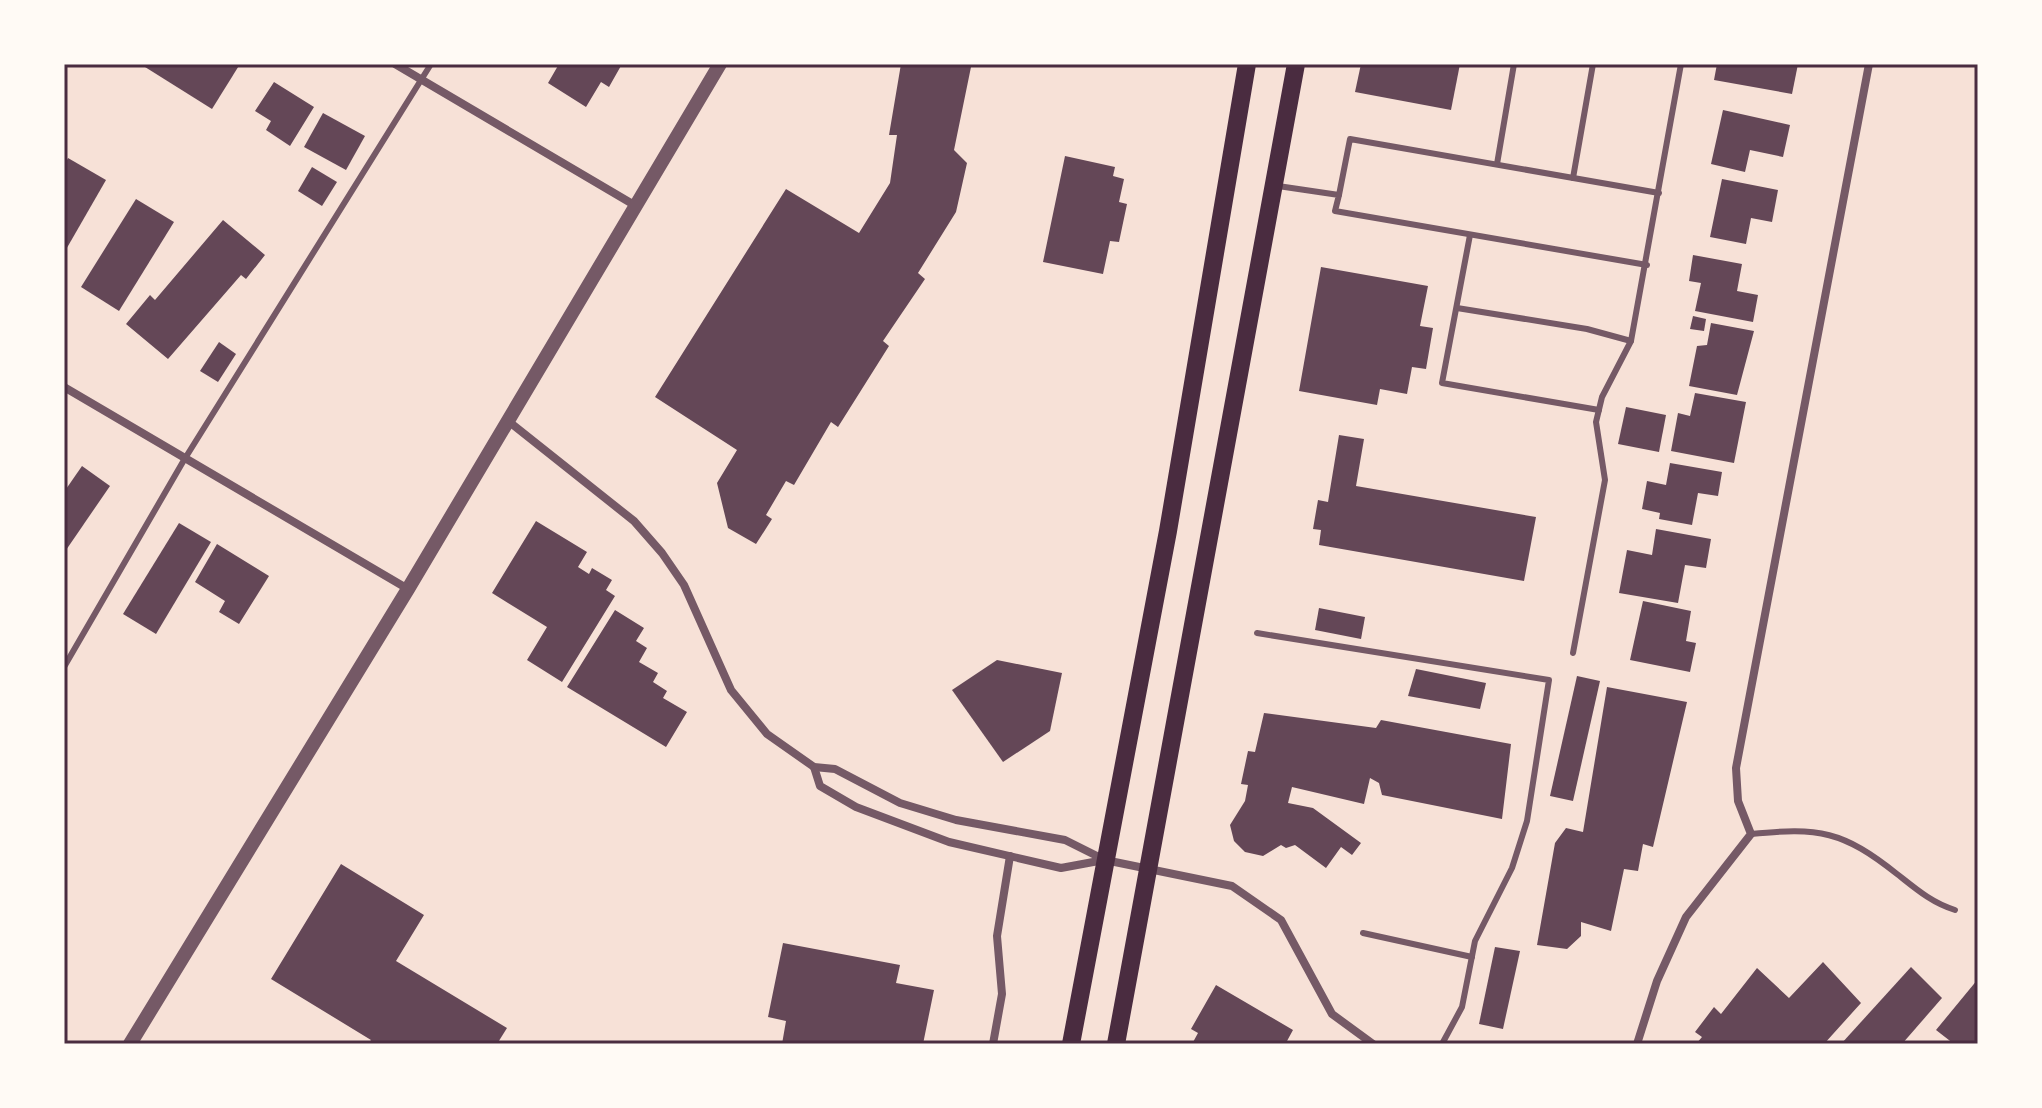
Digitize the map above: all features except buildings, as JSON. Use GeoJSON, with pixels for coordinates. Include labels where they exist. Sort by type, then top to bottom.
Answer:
{"type":"FeatureCollection","features":[{"type":"Feature","properties":{"kind":"main road"},"geometry":{"type":"LineString","coordinates":[[1071,1044],[1168,531],[1247,64]]}},
{"type":"Feature","properties":{"kind":"main road"},"geometry":{"type":"LineString","coordinates":[[1116,1044],[1296,64]]}},
{"type":"Feature","properties":{"kind":"street"},"geometry":{"type":"LineString","coordinates":[[395,64],[636,206]]}},
{"type":"Feature","properties":{"kind":"street"},"geometry":{"type":"LineString","coordinates":[[130,1044],[408,589],[720,64]]}},
{"type":"Feature","properties":{"kind":"street"},"geometry":{"type":"LineString","coordinates":[[1637,1044],[1657,981],[1686,917],[1751,834],[1738,801],[1736,768],[1869,64]]}},
{"type":"Feature","properties":{"kind":"street"},"geometry":{"type":"LineString","coordinates":[[64,387],[408,589]]}},
{"type":"Feature","properties":{"kind":"street"},"geometry":{"type":"LineString","coordinates":[[508,421],[634,521],[684,585],[731,690],[767,734],[814,767],[835,769],[900,803],[956,820],[1065,840],[1105,860],[1232,886],[1281,920],[1332,1014],[1373,1044]]}},
{"type":"Feature","properties":{"kind":"street"},"geometry":{"type":"LineString","coordinates":[[814,767],[820,786],[856,807],[949,842],[1061,868],[1105,860]]}},
{"type":"Feature","properties":{"kind":"street"},"geometry":{"type":"LineString","coordinates":[[993,1044],[1002,994],[997,936],[1010,856]]}},
{"type":"Feature","properties":{"kind":"lane"},"geometry":{"type":"LineString","coordinates":[[64,667],[184,460],[431,64]]}},
{"type":"Feature","properties":{"kind":"lane"},"geometry":{"type":"LineString","coordinates":[[1497,164],[1514,64]]}},
{"type":"Feature","properties":{"kind":"lane"},"geometry":{"type":"LineString","coordinates":[[1573,178],[1593,64]]}},
{"type":"Feature","properties":{"kind":"lane"},"geometry":{"type":"LineString","coordinates":[[1573,653],[1605,480],[1596,422],[1602,397],[1631,341],[1681,64]]}},
{"type":"Feature","properties":{"kind":"lane"},"geometry":{"type":"LineString","coordinates":[[1647,265],[1335,211],[1350,139],[1659,193]]}},
{"type":"Feature","properties":{"kind":"lane"},"geometry":{"type":"LineString","coordinates":[[1274,185],[1339,195]]}},
{"type":"Feature","properties":{"kind":"lane"},"geometry":{"type":"LineString","coordinates":[[1470,235],[1442,383],[1599,410]]}},
{"type":"Feature","properties":{"kind":"lane"},"geometry":{"type":"LineString","coordinates":[[1457,308],[1587,329],[1631,341]]}},
{"type":"Feature","properties":{"kind":"lane"},"geometry":{"type":"LineString","coordinates":[[1257,633],[1549,680],[1527,821],[1512,868],[1475,941],[1462,1007],[1442,1044]]}},
{"type":"Feature","properties":{"kind":"lane"},"geometry":{"type":"LineString","coordinates":[[1751,834],[1823,831],[1852,843],[1935,904],[1955,910]]}},
{"type":"Feature","properties":{"kind":"lane"},"geometry":{"type":"LineString","coordinates":[[1363,933],[1472,957]]}}]}
